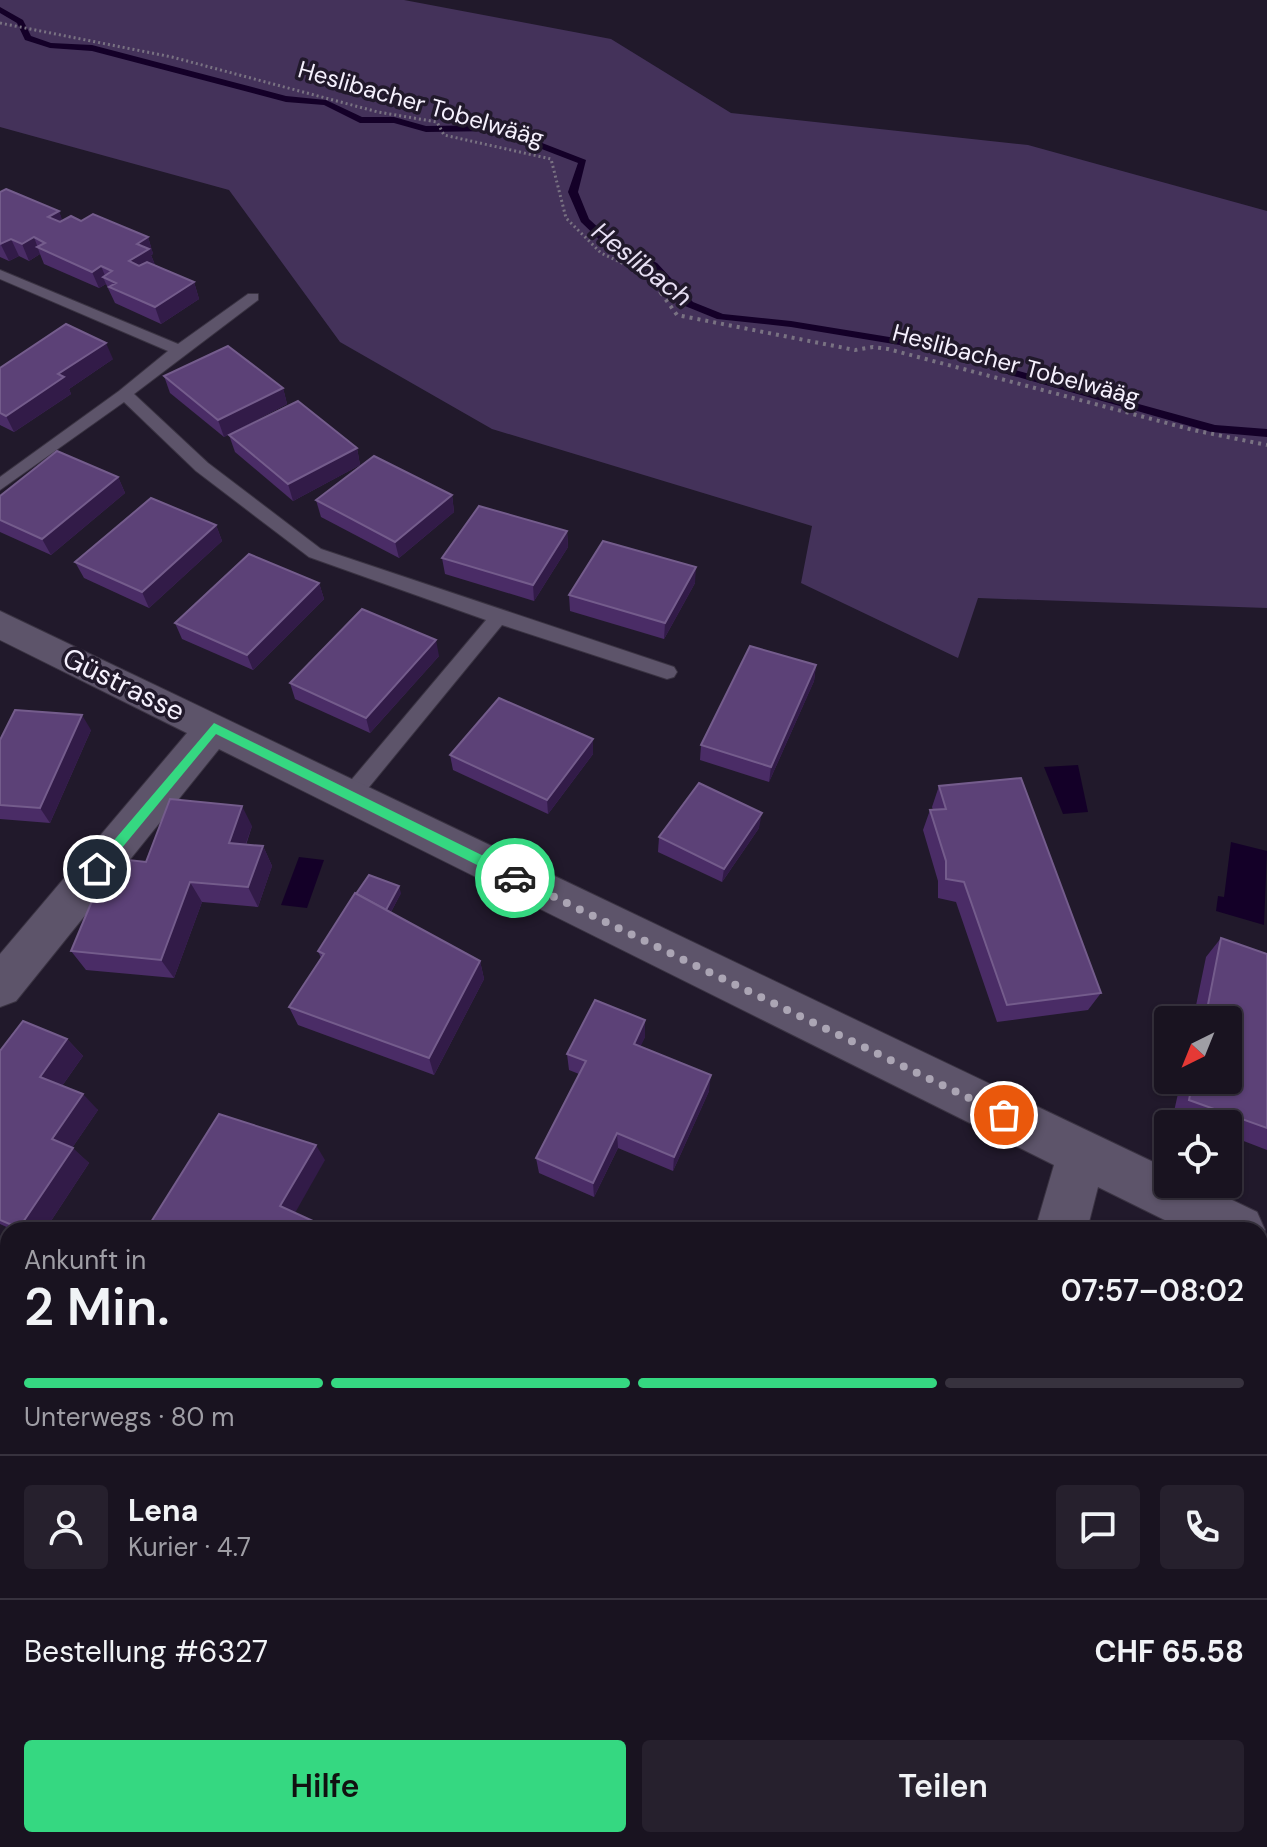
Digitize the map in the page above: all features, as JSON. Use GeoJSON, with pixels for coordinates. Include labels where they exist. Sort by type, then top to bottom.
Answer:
{"type":"FeatureCollection","features":[{"type":"Feature","properties":{"kind":"street","name":"Güstrasse"},"geometry":{"type":"LineString","coordinates":[[0,624],[1222,1222]]}},
{"type":"Feature","properties":{"kind":"street"},"geometry":{"type":"LineString","coordinates":[[0,987],[214,728]]}},
{"type":"Feature","properties":{"kind":"street"},"geometry":{"type":"LineString","coordinates":[[1063,1222],[1082,1154]]}},
{"type":"Feature","properties":{"kind":"lane"},"geometry":{"type":"LineString","coordinates":[[0,274],[179,350]]}},
{"type":"Feature","properties":{"kind":"lane"},"geometry":{"type":"LineString","coordinates":[[0,485],[253,297]]}},
{"type":"Feature","properties":{"kind":"lane"},"geometry":{"type":"LineString","coordinates":[[125,394],[202,467],[315,553],[667,672]]}},
{"type":"Feature","properties":{"kind":"lane"},"geometry":{"type":"LineString","coordinates":[[349,797],[498,617]]}},
{"type":"Feature","properties":{"kind":"path","name":"Heslibacher Tobelwääg"},"geometry":{"type":"LineString","coordinates":[[0,23],[172,57],[236,76],[263,79],[378,112],[437,122],[444,135],[485,145],[517,148],[551,159],[566,218],[601,253],[647,275],[677,315],[855,350],[888,349],[1193,430],[1267,445]]}},
{"type":"Feature","properties":{"kind":"shaded area"},"geometry":{"type":"Polygon","coordinates":[[[0,0],[404,0],[611,39],[731,113],[1028,145],[1267,211],[1267,608],[978,598],[958,658],[801,583],[812,526],[492,429],[340,342],[229,190],[0,127],[0,0]]]}},
{"type":"Feature","properties":{"kind":"shaded area"},"geometry":{"type":"Polygon","coordinates":[[[1078,765],[1088,812],[1063,814],[1044,767],[1078,765]]]}},
{"type":"Feature","properties":{"kind":"shaded area"},"geometry":{"type":"Polygon","coordinates":[[[1231,842],[1267,851],[1264,925],[1216,911],[1218,896],[1224,897],[1231,842]]]}},
{"type":"Feature","properties":{"kind":"shaded area"},"geometry":{"type":"Polygon","coordinates":[[[299,857],[324,860],[307,908],[281,905],[299,857]]]}},
{"type":"Feature","properties":{"kind":"building"},"geometry":{"type":"Polygon","coordinates":[[[6,189],[59,211],[48,217],[60,222],[71,216],[81,221],[93,214],[148,237],[137,244],[149,249],[129,261],[139,266],[147,262],[194,282],[155,307],[109,287],[116,283],[103,277],[112,271],[101,266],[92,272],[37,247],[45,243],[34,237],[22,244],[11,239],[0,244],[0,192],[6,189]]]}},
{"type":"Feature","properties":{"kind":"building"},"geometry":{"type":"Polygon","coordinates":[[[66,324],[106,343],[58,374],[64,377],[6,416],[0,413],[0,368],[66,324]]]}},
{"type":"Feature","properties":{"kind":"building"},"geometry":{"type":"Polygon","coordinates":[[[228,346],[283,388],[218,420],[164,376],[228,346]]]}},
{"type":"Feature","properties":{"kind":"building"},"geometry":{"type":"Polygon","coordinates":[[[298,401],[357,448],[288,484],[229,435],[298,401]]]}},
{"type":"Feature","properties":{"kind":"building"},"geometry":{"type":"Polygon","coordinates":[[[57,451],[118,477],[42,539],[0,520],[0,496],[57,451]]]}},
{"type":"Feature","properties":{"kind":"building"},"geometry":{"type":"Polygon","coordinates":[[[374,456],[452,495],[395,542],[316,500],[374,456]]]}},
{"type":"Feature","properties":{"kind":"building"},"geometry":{"type":"Polygon","coordinates":[[[151,498],[216,525],[142,592],[75,562],[151,498]]]}},
{"type":"Feature","properties":{"kind":"building"},"geometry":{"type":"Polygon","coordinates":[[[479,506],[567,531],[533,585],[442,558],[479,506]]]}},
{"type":"Feature","properties":{"kind":"building"},"geometry":{"type":"Polygon","coordinates":[[[603,541],[696,567],[665,623],[569,595],[603,541]]]}},
{"type":"Feature","properties":{"kind":"building"},"geometry":{"type":"Polygon","coordinates":[[[249,554],[319,583],[247,655],[175,623],[249,554]]]}},
{"type":"Feature","properties":{"kind":"building"},"geometry":{"type":"Polygon","coordinates":[[[362,609],[436,640],[366,718],[290,683],[362,609]]]}},
{"type":"Feature","properties":{"kind":"building"},"geometry":{"type":"Polygon","coordinates":[[[750,646],[816,665],[771,767],[701,745],[750,646]]]}},
{"type":"Feature","properties":{"kind":"building"},"geometry":{"type":"Polygon","coordinates":[[[499,698],[593,739],[547,800],[450,755],[499,698]]]}},
{"type":"Feature","properties":{"kind":"building"},"geometry":{"type":"Polygon","coordinates":[[[15,710],[82,715],[40,808],[0,805],[0,740],[15,710]]]}},
{"type":"Feature","properties":{"kind":"building"},"geometry":{"type":"Polygon","coordinates":[[[1021,778],[1101,993],[1007,1005],[964,882],[946,879],[946,861],[930,810],[946,809],[939,786],[1021,778]]]}},
{"type":"Feature","properties":{"kind":"building"},"geometry":{"type":"Polygon","coordinates":[[[699,783],[762,813],[724,869],[659,837],[699,783]]]}},
{"type":"Feature","properties":{"kind":"building"},"geometry":{"type":"Polygon","coordinates":[[[170,799],[242,806],[229,843],[263,846],[248,887],[190,882],[161,960],[71,951],[110,858],[146,862],[170,799]]]}},
{"type":"Feature","properties":{"kind":"building"},"geometry":{"type":"Polygon","coordinates":[[[369,875],[399,886],[386,910],[356,894],[369,875]]]}},
{"type":"Feature","properties":{"kind":"building"},"geometry":{"type":"Polygon","coordinates":[[[355,893],[480,961],[429,1058],[289,1007],[324,954],[318,951],[355,893]]]}},
{"type":"Feature","properties":{"kind":"building"},"geometry":{"type":"Polygon","coordinates":[[[1221,938],[1267,954],[1267,1128],[1242,1119],[1242,1110],[1217,1110],[1189,1100],[1190,1094],[1242,1094],[1242,1006],[1208,1006],[1221,938]]]}},
{"type":"Feature","properties":{"kind":"building"},"geometry":{"type":"Polygon","coordinates":[[[595,1000],[645,1020],[634,1044],[711,1075],[674,1157],[617,1133],[593,1183],[536,1158],[586,1061],[567,1054],[595,1000]]]}},
{"type":"Feature","properties":{"kind":"building"},"geometry":{"type":"Polygon","coordinates":[[[23,1021],[67,1039],[40,1077],[83,1094],[52,1139],[73,1148],[23,1222],[0,1220],[0,1051],[23,1021]]]}},
{"type":"Feature","properties":{"kind":"building"},"geometry":{"type":"Polygon","coordinates":[[[219,1114],[316,1145],[280,1206],[315,1222],[151,1222],[219,1114]]]}},
{"type":"Feature","properties":{"kind":"waterway","name":"Heslibach"},"geometry":{"type":"LineString","coordinates":[[0,9],[20,22],[28,38],[50,45],[92,48],[286,99],[326,103],[360,120],[394,120],[426,129],[496,128],[583,162],[573,192],[585,220],[610,244],[653,265],[689,304],[721,317],[791,324],[963,352],[1011,372],[1215,429],[1267,433]]}},
{"type":"Feature","properties":{"kind":"way so far"},"geometry":{"type":"LineString","coordinates":[[515,878],[1004,1115]]}},
{"type":"Feature","properties":{"kind":"route"},"geometry":{"type":"LineString","coordinates":[[97,869],[214,728],[515,878]]}}]}
